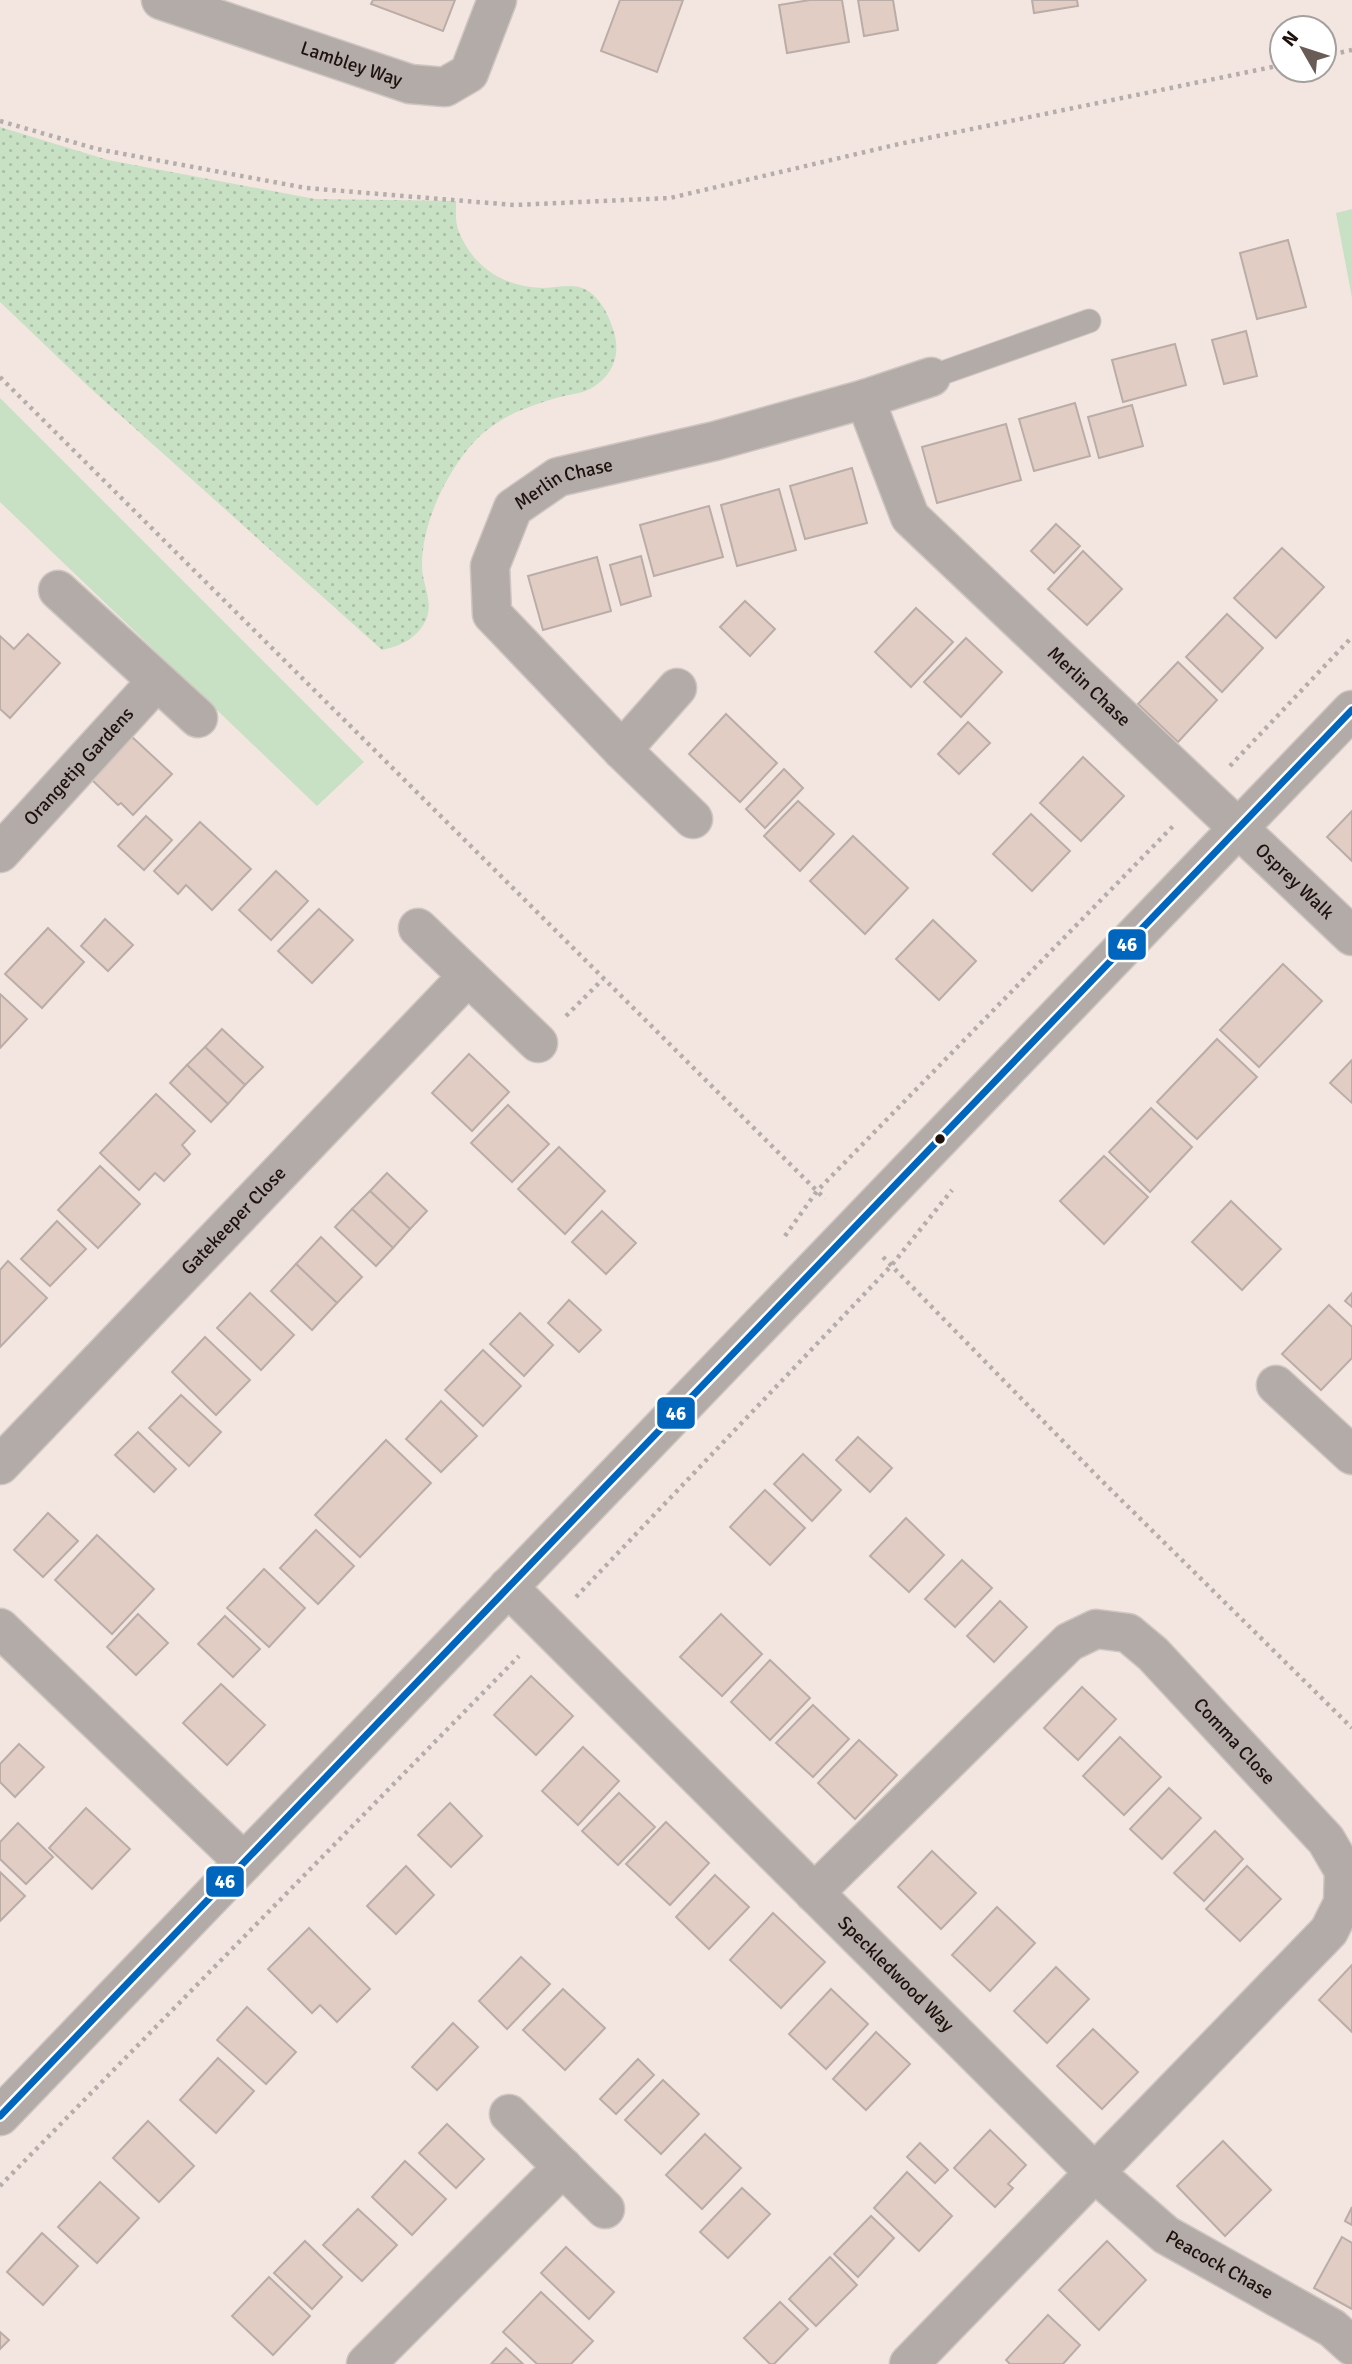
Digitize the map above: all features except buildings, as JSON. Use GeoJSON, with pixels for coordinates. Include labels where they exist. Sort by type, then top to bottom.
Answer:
{"type":"FeatureCollection","features":[{"type":"Feature","properties":{"kind":"street","name":"Lambley Way"},"geometry":{"type":"LineString","coordinates":[[161,0],[410,84],[445,87],[469,73],[497,0]]}},
{"type":"Feature","properties":{"kind":"street","name":"Merlin Chase"},"geometry":{"type":"LineString","coordinates":[[693,819],[622,750],[492,614],[490,566],[513,509],[558,477],[715,441],[865,399],[931,377]]}},
{"type":"Feature","properties":{"kind":"street","name":"Merlin Chase"},"geometry":{"type":"LineString","coordinates":[[865,399],[910,517],[1238,828]]}},
{"type":"Feature","properties":{"kind":"street"},"geometry":{"type":"LineString","coordinates":[[58,590],[198,718]]}},
{"type":"Feature","properties":{"kind":"street","name":"Orangetip Gardens"},"geometry":{"type":"LineString","coordinates":[[0,853],[158,681]]}},
{"type":"Feature","properties":{"kind":"street"},"geometry":{"type":"LineString","coordinates":[[622,750],[677,688]]}},
{"type":"Feature","properties":{"kind":"street"},"geometry":{"type":"LineString","coordinates":[[0,2116],[1352,710]]}},
{"type":"Feature","properties":{"kind":"street","name":"Osprey Walk"},"geometry":{"type":"LineString","coordinates":[[1238,828],[1352,936]]}},
{"type":"Feature","properties":{"kind":"street"},"geometry":{"type":"LineString","coordinates":[[418,928],[538,1043]]}},
{"type":"Feature","properties":{"kind":"street","name":"Gatekeeper Close"},"geometry":{"type":"LineString","coordinates":[[0,1465],[468,976]]}},
{"type":"Feature","properties":{"kind":"street"},"geometry":{"type":"LineString","coordinates":[[1276,1385],[1352,1455]]}},
{"type":"Feature","properties":{"kind":"street","name":"Speckledwood Way"},"geometry":{"type":"LineString","coordinates":[[508,1587],[1095,2173]]}},
{"type":"Feature","properties":{"kind":"street"},"geometry":{"type":"LineString","coordinates":[[0,1628],[244,1862]]}},
{"type":"Feature","properties":{"kind":"street","name":"Comma Close"},"geometry":{"type":"LineString","coordinates":[[814,1893],[1069,1642],[1096,1629],[1128,1633],[1153,1654],[1326,1840],[1344,1871],[1343,1903],[1329,1931],[1095,2173]]}},
{"type":"Feature","properties":{"kind":"street"},"geometry":{"type":"LineString","coordinates":[[509,2114],[606,2210]]}},
{"type":"Feature","properties":{"kind":"street"},"geometry":{"type":"LineString","coordinates":[[366,2364],[562,2167]]}},
{"type":"Feature","properties":{"kind":"street"},"geometry":{"type":"LineString","coordinates":[[909,2364],[1095,2173]]}},
{"type":"Feature","properties":{"kind":"street","name":"Peacock Chase"},"geometry":{"type":"LineString","coordinates":[[1095,2173],[1166,2235],[1332,2328],[1352,2346]]}},
{"type":"Feature","properties":{"kind":"lane"},"geometry":{"type":"LineString","coordinates":[[931,377],[1089,321]]}},
{"type":"Feature","properties":{"kind":"path"},"geometry":{"type":"LineString","coordinates":[[0,121],[97,149],[306,188],[527,205],[670,198],[899,144],[1268,68]]}},
{"type":"Feature","properties":{"kind":"path"},"geometry":{"type":"LineString","coordinates":[[0,377],[1352,1728]]}},
{"type":"Feature","properties":{"kind":"path"},"geometry":{"type":"LineString","coordinates":[[779,1244],[817,1191],[1203,795],[1352,637]]}},
{"type":"Feature","properties":{"kind":"path"},"geometry":{"type":"LineString","coordinates":[[538,1043],[603,979]]}},
{"type":"Feature","properties":{"kind":"path"},"geometry":{"type":"LineString","coordinates":[[0,2186],[548,1627],[891,1266],[956,1186]]}},
{"type":"Feature","properties":{"kind":"green space"},"geometry":{"type":"Polygon","coordinates":[[[0,127],[108,160],[315,199],[456,201],[459,232],[473,255],[491,273],[528,287],[579,287],[596,297],[607,314],[615,336],[616,354],[611,370],[590,389],[508,416],[493,425],[468,449],[442,489],[426,535],[422,566],[428,615],[417,633],[407,641],[382,650],[90,388],[0,302],[0,127]]]}},
{"type":"Feature","properties":{"kind":"green space"},"geometry":{"type":"Polygon","coordinates":[[[1352,209],[1352,298],[1336,213],[1352,209]]]}},
{"type":"Feature","properties":{"kind":"green space"},"geometry":{"type":"Polygon","coordinates":[[[0,398],[364,762],[317,806],[0,502],[0,398]]]}},
{"type":"Feature","properties":{"kind":"transit line","name":"46"},"geometry":{"type":"LineString","coordinates":[[0,2116],[1352,710]]}}]}
